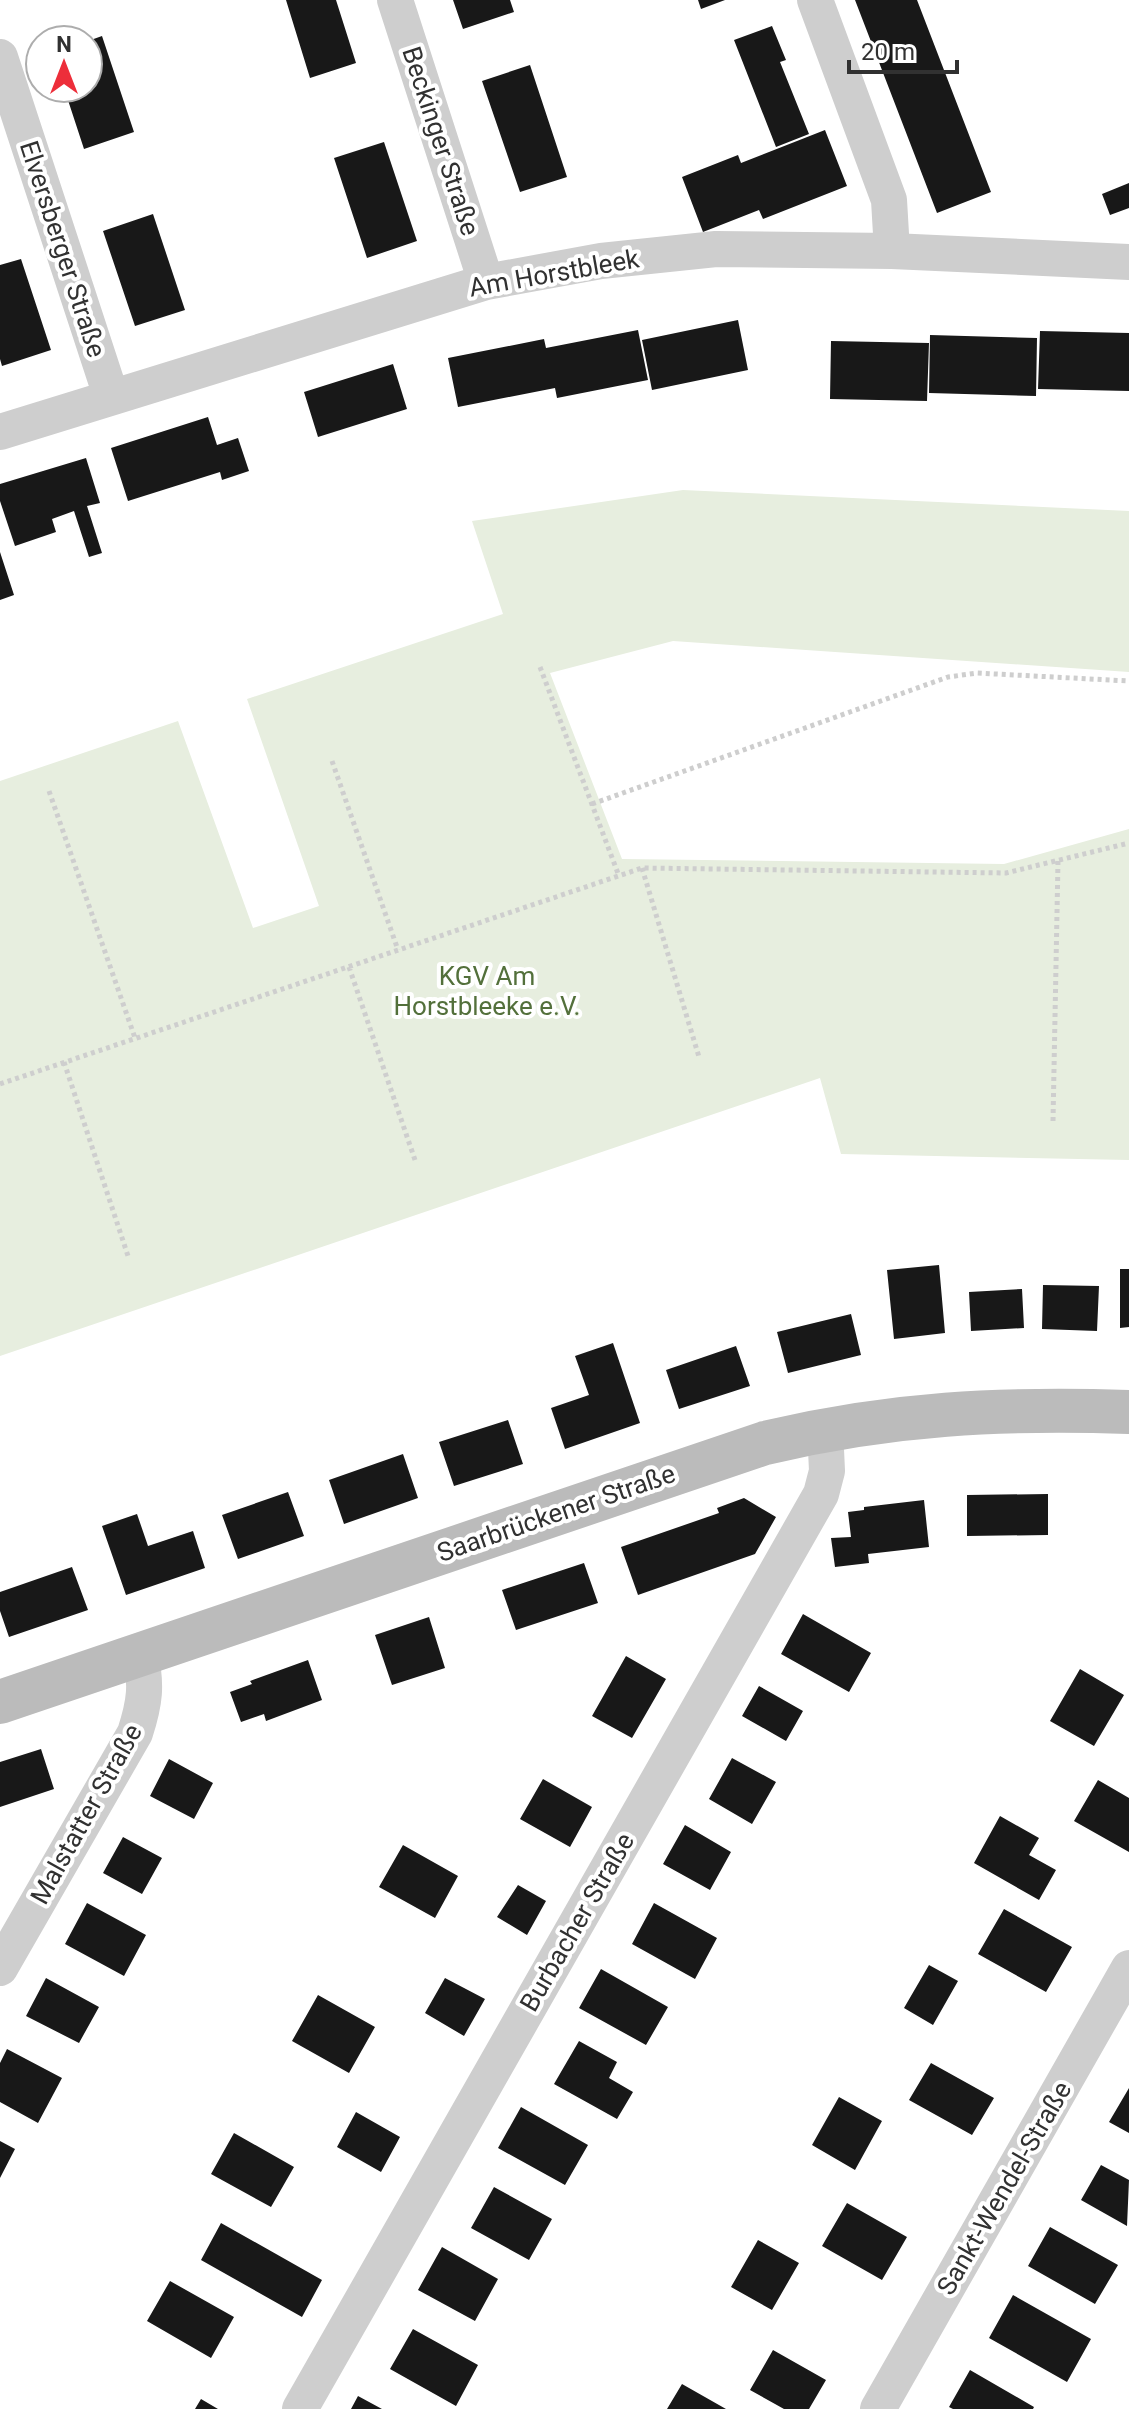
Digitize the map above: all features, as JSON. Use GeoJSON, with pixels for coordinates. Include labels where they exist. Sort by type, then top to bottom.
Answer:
{"type":"FeatureCollection","features":[{"type":"Feature","properties":{"kind":"street","name":"Beckinger Straße"},"geometry":{"type":"LineString","coordinates":[[395,0],[486,282]]}},
{"type":"Feature","properties":{"kind":"street"},"geometry":{"type":"LineString","coordinates":[[815,0],[889,200],[892,251]]}},
{"type":"Feature","properties":{"kind":"street","name":"Elversberger Straße"},"geometry":{"type":"LineString","coordinates":[[0,57],[111,396]]}},
{"type":"Feature","properties":{"kind":"street","name":"Am Horstbleek"},"geometry":{"type":"LineString","coordinates":[[0,432],[486,282],[601,261],[716,249],[892,251],[1129,262]]}},
{"type":"Feature","properties":{"kind":"street","name":"Saarbrückener Straße"},"geometry":{"type":"LineString","coordinates":[[0,1702],[765,1443],[825,1428],[946,1413],[1017,1410],[1129,1412]]}},
{"type":"Feature","properties":{"kind":"street","name":"Burbacher Straße"},"geometry":{"type":"LineString","coordinates":[[300,2409],[821,1494],[827,1471],[825,1428]]}},
{"type":"Feature","properties":{"kind":"street","name":"Malstatter Straße"},"geometry":{"type":"LineString","coordinates":[[0,1968],[135,1733],[144,1703],[145,1679],[140,1653]]}},
{"type":"Feature","properties":{"kind":"street","name":"Sankt-Wendel-Straße"},"geometry":{"type":"LineString","coordinates":[[878,2409],[1129,1968]]}},
{"type":"Feature","properties":{"kind":"path"},"geometry":{"type":"LineString","coordinates":[[540,667],[619,876]]}},
{"type":"Feature","properties":{"kind":"path"},"geometry":{"type":"LineString","coordinates":[[592,804],[948,677],[977,673],[1129,681]]}},
{"type":"Feature","properties":{"kind":"path"},"geometry":{"type":"LineString","coordinates":[[332,761],[398,950]]}},
{"type":"Feature","properties":{"kind":"path"},"geometry":{"type":"LineString","coordinates":[[49,791],[135,1038]]}},
{"type":"Feature","properties":{"kind":"path"},"geometry":{"type":"LineString","coordinates":[[0,1084],[642,868],[1006,873],[1129,843]]}},
{"type":"Feature","properties":{"kind":"path"},"geometry":{"type":"LineString","coordinates":[[1053,1121],[1058,861]]}},
{"type":"Feature","properties":{"kind":"path"},"geometry":{"type":"LineString","coordinates":[[642,868],[699,1057]]}},
{"type":"Feature","properties":{"kind":"path"},"geometry":{"type":"LineString","coordinates":[[349,967],[415,1160]]}},
{"type":"Feature","properties":{"kind":"path"},"geometry":{"type":"LineString","coordinates":[[64,1062],[129,1259]]}},
{"type":"Feature","properties":{"kind":"green space","name":"KGV Am Horstbleeke e.V."},"geometry":{"type":"Polygon","coordinates":[[[683,490],[1129,511],[1129,672],[673,641],[550,673],[622,859],[1004,864],[1129,829],[1129,1160],[841,1154],[820,1078],[0,1356],[0,781],[178,721],[253,928],[319,906],[247,699],[503,614],[472,521],[683,490]]]}},
{"type":"Feature","properties":{"kind":"building"},"geometry":{"type":"Polygon","coordinates":[[[286,0],[336,0],[356,63],[310,78],[286,0]]]}},
{"type":"Feature","properties":{"kind":"building"},"geometry":{"type":"Polygon","coordinates":[[[453,0],[510,0],[514,12],[463,29],[453,0]]]}},
{"type":"Feature","properties":{"kind":"building"},"geometry":{"type":"Polygon","coordinates":[[[698,0],[725,0],[701,9],[698,0]]]}},
{"type":"Feature","properties":{"kind":"building"},"geometry":{"type":"Polygon","coordinates":[[[855,0],[917,0],[991,192],[937,213],[855,0]]]}},
{"type":"Feature","properties":{"kind":"building"},"geometry":{"type":"Polygon","coordinates":[[[772,26],[786,60],[780,62],[809,134],[776,147],[734,40],[772,26]]]}},
{"type":"Feature","properties":{"kind":"building"},"geometry":{"type":"Polygon","coordinates":[[[104,42],[134,132],[84,149],[69,104],[104,104],[104,42]]]}},
{"type":"Feature","properties":{"kind":"building"},"geometry":{"type":"Polygon","coordinates":[[[530,65],[567,177],[520,192],[482,81],[530,65]]]}},
{"type":"Feature","properties":{"kind":"building"},"geometry":{"type":"Polygon","coordinates":[[[825,130],[847,186],[763,219],[759,210],[703,232],[682,177],[738,155],[741,163],[825,130]]]}},
{"type":"Feature","properties":{"kind":"building"},"geometry":{"type":"Polygon","coordinates":[[[384,142],[417,241],[367,258],[334,158],[384,142]]]}},
{"type":"Feature","properties":{"kind":"building"},"geometry":{"type":"Polygon","coordinates":[[[1129,183],[1129,208],[1110,215],[1102,194],[1129,183]]]}},
{"type":"Feature","properties":{"kind":"building"},"geometry":{"type":"Polygon","coordinates":[[[153,214],[185,310],[135,326],[103,231],[153,214]]]}},
{"type":"Feature","properties":{"kind":"building"},"geometry":{"type":"Polygon","coordinates":[[[21,259],[51,350],[2,366],[0,265],[21,259]]]}},
{"type":"Feature","properties":{"kind":"building"},"geometry":{"type":"Polygon","coordinates":[[[738,320],[748,370],[652,390],[642,340],[738,320]]]}},
{"type":"Feature","properties":{"kind":"building"},"geometry":{"type":"Polygon","coordinates":[[[638,330],[648,380],[557,398],[555,388],[458,407],[448,358],[544,339],[546,348],[638,330]]]}},
{"type":"Feature","properties":{"kind":"building"},"geometry":{"type":"Polygon","coordinates":[[[1040,331],[1129,333],[1129,391],[1038,389],[1040,331]]]}},
{"type":"Feature","properties":{"kind":"building"},"geometry":{"type":"Polygon","coordinates":[[[930,335],[1037,338],[1036,396],[929,393],[930,335]]]}},
{"type":"Feature","properties":{"kind":"building"},"geometry":{"type":"Polygon","coordinates":[[[831,341],[929,343],[927,401],[830,399],[831,341]]]}},
{"type":"Feature","properties":{"kind":"building"},"geometry":{"type":"Polygon","coordinates":[[[393,364],[407,409],[318,437],[304,392],[393,364]]]}},
{"type":"Feature","properties":{"kind":"building"},"geometry":{"type":"Polygon","coordinates":[[[208,417],[217,445],[238,438],[249,471],[222,480],[220,472],[128,501],[111,448],[208,417]]]}},
{"type":"Feature","properties":{"kind":"building"},"geometry":{"type":"Polygon","coordinates":[[[86,458],[100,503],[87,506],[102,553],[89,557],[74,511],[52,519],[56,532],[15,546],[0,501],[0,484],[86,458]]]}},
{"type":"Feature","properties":{"kind":"building"},"geometry":{"type":"Polygon","coordinates":[[[0,552],[14,595],[0,600],[0,552]]]}},
{"type":"Feature","properties":{"kind":"building"},"geometry":{"type":"Polygon","coordinates":[[[939,1265],[945,1333],[894,1339],[887,1270],[939,1265]]]}},
{"type":"Feature","properties":{"kind":"building"},"geometry":{"type":"Polygon","coordinates":[[[1120,1269],[1129,1269],[1129,1327],[1120,1328],[1120,1269]]]}},
{"type":"Feature","properties":{"kind":"building"},"geometry":{"type":"Polygon","coordinates":[[[1043,1285],[1099,1286],[1097,1331],[1042,1329],[1043,1285]]]}},
{"type":"Feature","properties":{"kind":"building"},"geometry":{"type":"Polygon","coordinates":[[[1022,1289],[1024,1328],[971,1331],[969,1292],[1022,1289]]]}},
{"type":"Feature","properties":{"kind":"building"},"geometry":{"type":"Polygon","coordinates":[[[851,1314],[861,1355],[788,1373],[777,1332],[851,1314]]]}},
{"type":"Feature","properties":{"kind":"building"},"geometry":{"type":"Polygon","coordinates":[[[613,1343],[640,1423],[565,1449],[551,1408],[589,1395],[575,1356],[613,1343]]]}},
{"type":"Feature","properties":{"kind":"building"},"geometry":{"type":"Polygon","coordinates":[[[736,1346],[750,1386],[679,1409],[666,1370],[736,1346]]]}},
{"type":"Feature","properties":{"kind":"building"},"geometry":{"type":"Polygon","coordinates":[[[508,1420],[523,1464],[454,1486],[439,1442],[508,1420]]]}},
{"type":"Feature","properties":{"kind":"building"},"geometry":{"type":"Polygon","coordinates":[[[403,1454],[418,1498],[344,1524],[329,1480],[403,1454]]]}},
{"type":"Feature","properties":{"kind":"building"},"geometry":{"type":"Polygon","coordinates":[[[288,1492],[304,1536],[238,1559],[222,1515],[288,1492]]]}},
{"type":"Feature","properties":{"kind":"building"},"geometry":{"type":"Polygon","coordinates":[[[1048,1494],[1048,1535],[967,1536],[967,1495],[1048,1494]]]}},
{"type":"Feature","properties":{"kind":"building"},"geometry":{"type":"Polygon","coordinates":[[[744,1498],[776,1517],[755,1554],[638,1595],[621,1547],[719,1513],[717,1508],[744,1498]]]}},
{"type":"Feature","properties":{"kind":"building"},"geometry":{"type":"Polygon","coordinates":[[[924,1500],[929,1547],[868,1554],[869,1563],[835,1567],[831,1538],[851,1537],[848,1512],[864,1510],[864,1507],[924,1500]]]}},
{"type":"Feature","properties":{"kind":"building"},"geometry":{"type":"Polygon","coordinates":[[[137,1514],[148,1546],[193,1531],[205,1568],[126,1595],[102,1526],[137,1514]]]}},
{"type":"Feature","properties":{"kind":"building"},"geometry":{"type":"Polygon","coordinates":[[[584,1563],[598,1603],[516,1630],[502,1590],[584,1563]]]}},
{"type":"Feature","properties":{"kind":"building"},"geometry":{"type":"Polygon","coordinates":[[[72,1567],[88,1610],[9,1637],[0,1611],[0,1592],[72,1567]]]}},
{"type":"Feature","properties":{"kind":"building"},"geometry":{"type":"Polygon","coordinates":[[[803,1614],[871,1653],[849,1692],[781,1654],[803,1614]]]}},
{"type":"Feature","properties":{"kind":"building"},"geometry":{"type":"Polygon","coordinates":[[[429,1617],[445,1668],[392,1685],[375,1635],[429,1617]]]}},
{"type":"Feature","properties":{"kind":"building"},"geometry":{"type":"Polygon","coordinates":[[[626,1656],[666,1679],[632,1738],[592,1716],[626,1656]]]}},
{"type":"Feature","properties":{"kind":"building"},"geometry":{"type":"Polygon","coordinates":[[[308,1660],[322,1700],[266,1721],[264,1714],[241,1722],[230,1692],[252,1684],[250,1681],[308,1660]]]}},
{"type":"Feature","properties":{"kind":"building"},"geometry":{"type":"Polygon","coordinates":[[[1080,1669],[1124,1695],[1094,1746],[1050,1721],[1080,1669]]]}},
{"type":"Feature","properties":{"kind":"building"},"geometry":{"type":"Polygon","coordinates":[[[759,1686],[803,1711],[786,1741],[742,1716],[759,1686]]]}},
{"type":"Feature","properties":{"kind":"building"},"geometry":{"type":"Polygon","coordinates":[[[41,1749],[54,1789],[0,1807],[0,1762],[41,1749]]]}},
{"type":"Feature","properties":{"kind":"building"},"geometry":{"type":"Polygon","coordinates":[[[732,1758],[776,1782],[752,1824],[709,1799],[732,1758]]]}},
{"type":"Feature","properties":{"kind":"building"},"geometry":{"type":"Polygon","coordinates":[[[169,1759],[213,1783],[194,1819],[150,1796],[169,1759]]]}},
{"type":"Feature","properties":{"kind":"building"},"geometry":{"type":"Polygon","coordinates":[[[543,1779],[592,1807],[570,1847],[520,1819],[543,1779]]]}},
{"type":"Feature","properties":{"kind":"building"},"geometry":{"type":"Polygon","coordinates":[[[1098,1780],[1129,1798],[1129,1852],[1074,1821],[1098,1780]]]}},
{"type":"Feature","properties":{"kind":"building"},"geometry":{"type":"Polygon","coordinates":[[[1000,1816],[1039,1838],[1029,1855],[1056,1870],[1039,1900],[974,1863],[1000,1816]]]}},
{"type":"Feature","properties":{"kind":"building"},"geometry":{"type":"Polygon","coordinates":[[[685,1825],[731,1852],[710,1890],[663,1864],[685,1825]]]}},
{"type":"Feature","properties":{"kind":"building"},"geometry":{"type":"Polygon","coordinates":[[[123,1837],[162,1858],[142,1894],[103,1873],[123,1837]]]}},
{"type":"Feature","properties":{"kind":"building"},"geometry":{"type":"Polygon","coordinates":[[[403,1845],[458,1876],[435,1918],[379,1887],[403,1845]]]}},
{"type":"Feature","properties":{"kind":"building"},"geometry":{"type":"Polygon","coordinates":[[[518,1885],[546,1901],[527,1935],[497,1917],[518,1885]]]}},
{"type":"Feature","properties":{"kind":"building"},"geometry":{"type":"Polygon","coordinates":[[[87,1903],[146,1935],[124,1976],[65,1944],[87,1903]]]}},
{"type":"Feature","properties":{"kind":"building"},"geometry":{"type":"Polygon","coordinates":[[[654,1903],[717,1938],[695,1979],[632,1944],[654,1903]]]}},
{"type":"Feature","properties":{"kind":"building"},"geometry":{"type":"Polygon","coordinates":[[[1004,1909],[1072,1947],[1046,1992],[978,1954],[1004,1909]]]}},
{"type":"Feature","properties":{"kind":"building"},"geometry":{"type":"Polygon","coordinates":[[[929,1965],[958,1981],[933,2025],[904,2008],[929,1965]]]}},
{"type":"Feature","properties":{"kind":"building"},"geometry":{"type":"Polygon","coordinates":[[[601,1969],[668,2007],[646,2045],[579,2008],[601,1969]]]}},
{"type":"Feature","properties":{"kind":"building"},"geometry":{"type":"Polygon","coordinates":[[[46,1978],[99,2007],[79,2043],[26,2016],[46,1978]]]}},
{"type":"Feature","properties":{"kind":"building"},"geometry":{"type":"Polygon","coordinates":[[[445,1978],[485,1999],[464,2036],[425,2013],[445,1978]]]}},
{"type":"Feature","properties":{"kind":"building"},"geometry":{"type":"Polygon","coordinates":[[[318,1995],[375,2027],[349,2073],[292,2041],[318,1995]]]}},
{"type":"Feature","properties":{"kind":"building"},"geometry":{"type":"Polygon","coordinates":[[[579,2041],[617,2062],[609,2078],[633,2092],[617,2119],[554,2084],[579,2041]]]}},
{"type":"Feature","properties":{"kind":"building"},"geometry":{"type":"Polygon","coordinates":[[[7,2049],[62,2078],[38,2123],[0,2102],[0,2063],[7,2049]]]}},
{"type":"Feature","properties":{"kind":"building"},"geometry":{"type":"Polygon","coordinates":[[[931,2063],[994,2098],[972,2135],[909,2100],[931,2063]]]}},
{"type":"Feature","properties":{"kind":"building"},"geometry":{"type":"Polygon","coordinates":[[[1129,2088],[1129,2133],[1109,2122],[1129,2088]]]}},
{"type":"Feature","properties":{"kind":"building"},"geometry":{"type":"Polygon","coordinates":[[[839,2097],[882,2121],[855,2170],[812,2145],[839,2097]]]}},
{"type":"Feature","properties":{"kind":"building"},"geometry":{"type":"Polygon","coordinates":[[[521,2107],[588,2145],[565,2185],[498,2148],[521,2107]]]}},
{"type":"Feature","properties":{"kind":"building"},"geometry":{"type":"Polygon","coordinates":[[[356,2112],[400,2137],[381,2172],[337,2147],[356,2112]]]}},
{"type":"Feature","properties":{"kind":"building"},"geometry":{"type":"Polygon","coordinates":[[[234,2133],[294,2167],[271,2207],[211,2174],[234,2133]]]}},
{"type":"Feature","properties":{"kind":"building"},"geometry":{"type":"Polygon","coordinates":[[[0,2141],[15,2149],[0,2178],[0,2141]]]}},
{"type":"Feature","properties":{"kind":"building"},"geometry":{"type":"Polygon","coordinates":[[[1101,2165],[1129,2180],[1127,2226],[1081,2200],[1101,2165]]]}},
{"type":"Feature","properties":{"kind":"building"},"geometry":{"type":"Polygon","coordinates":[[[494,2187],[552,2219],[529,2260],[471,2228],[494,2187]]]}},
{"type":"Feature","properties":{"kind":"building"},"geometry":{"type":"Polygon","coordinates":[[[847,2203],[907,2237],[882,2280],[822,2246],[847,2203]]]}},
{"type":"Feature","properties":{"kind":"building"},"geometry":{"type":"Polygon","coordinates":[[[221,2223],[322,2280],[302,2317],[201,2260],[221,2223]]]}},
{"type":"Feature","properties":{"kind":"building"},"geometry":{"type":"Polygon","coordinates":[[[1050,2227],[1118,2265],[1095,2304],[1028,2266],[1050,2227]]]}},
{"type":"Feature","properties":{"kind":"building"},"geometry":{"type":"Polygon","coordinates":[[[758,2240],[799,2263],[772,2310],[731,2287],[758,2240]]]}},
{"type":"Feature","properties":{"kind":"building"},"geometry":{"type":"Polygon","coordinates":[[[442,2247],[498,2279],[475,2321],[418,2290],[442,2247]]]}},
{"type":"Feature","properties":{"kind":"building"},"geometry":{"type":"Polygon","coordinates":[[[170,2281],[234,2317],[211,2358],[147,2321],[170,2281]]]}},
{"type":"Feature","properties":{"kind":"building"},"geometry":{"type":"Polygon","coordinates":[[[1013,2295],[1091,2339],[1067,2382],[989,2338],[1013,2295]]]}},
{"type":"Feature","properties":{"kind":"building"},"geometry":{"type":"Polygon","coordinates":[[[413,2329],[478,2365],[456,2406],[390,2369],[413,2329]]]}},
{"type":"Feature","properties":{"kind":"building"},"geometry":{"type":"Polygon","coordinates":[[[773,2350],[826,2380],[809,2409],[784,2409],[750,2390],[773,2350]]]}},
{"type":"Feature","properties":{"kind":"building"},"geometry":{"type":"Polygon","coordinates":[[[970,2370],[1034,2407],[1033,2409],[949,2407],[970,2370]]]}},
{"type":"Feature","properties":{"kind":"building"},"geometry":{"type":"Polygon","coordinates":[[[682,2384],[726,2409],[667,2409],[682,2384]]]}},
{"type":"Feature","properties":{"kind":"building"},"geometry":{"type":"Polygon","coordinates":[[[358,2396],[382,2409],[351,2409],[358,2396]]]}},
{"type":"Feature","properties":{"kind":"building"},"geometry":{"type":"Polygon","coordinates":[[[201,2399],[218,2409],[195,2409],[201,2399]]]}}]}
